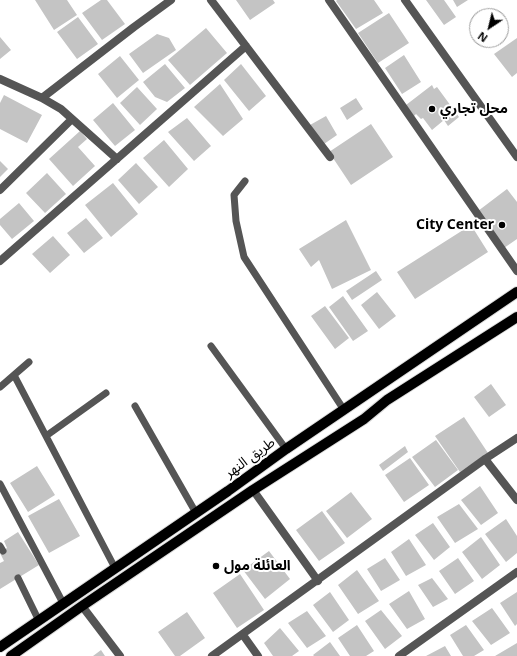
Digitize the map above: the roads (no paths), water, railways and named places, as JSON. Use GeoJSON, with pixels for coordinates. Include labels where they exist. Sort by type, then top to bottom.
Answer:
{"type":"FeatureCollection","features":[{"type":"Feature","properties":{"kind":"main road","name":"طريق النهر"},"geometry":{"type":"LineString","coordinates":[[0,647],[196,513],[286,449],[517,292]]}},
{"type":"Feature","properties":{"kind":"main road","name":"طريق النهر"},"geometry":{"type":"LineString","coordinates":[[11,656],[253,490],[364,420],[387,400],[517,317]]}},
{"type":"Feature","properties":{"kind":"main road"},"geometry":{"type":"LineString","coordinates":[[344,410],[353,426]]}},
{"type":"Feature","properties":{"kind":"street"},"geometry":{"type":"LineString","coordinates":[[42,98],[171,0]]}},
{"type":"Feature","properties":{"kind":"street"},"geometry":{"type":"LineString","coordinates":[[211,0],[330,157]]}},
{"type":"Feature","properties":{"kind":"street"},"geometry":{"type":"LineString","coordinates":[[329,0],[517,271]]}},
{"type":"Feature","properties":{"kind":"street"},"geometry":{"type":"LineString","coordinates":[[405,0],[517,157]]}},
{"type":"Feature","properties":{"kind":"street"},"geometry":{"type":"LineString","coordinates":[[0,261],[246,46]]}},
{"type":"Feature","properties":{"kind":"street"},"geometry":{"type":"LineString","coordinates":[[0,78],[61,109],[117,159]]}},
{"type":"Feature","properties":{"kind":"street"},"geometry":{"type":"LineString","coordinates":[[0,190],[72,119]]}},
{"type":"Feature","properties":{"kind":"street"},"geometry":{"type":"LineString","coordinates":[[212,656],[485,459],[517,438]]}},
{"type":"Feature","properties":{"kind":"street"},"geometry":{"type":"LineString","coordinates":[[485,459],[517,500]]}},
{"type":"Feature","properties":{"kind":"street"},"geometry":{"type":"LineString","coordinates":[[253,490],[318,580]]}},
{"type":"Feature","properties":{"kind":"street"},"geometry":{"type":"LineString","coordinates":[[399,656],[517,572]]}},
{"type":"Feature","properties":{"kind":"street"},"geometry":{"type":"LineString","coordinates":[[82,606],[120,656]]}},
{"type":"Feature","properties":{"kind":"street"},"geometry":{"type":"LineString","coordinates":[[243,635],[258,656]]}},
{"type":"Feature","properties":{"kind":"lane"},"geometry":{"type":"LineString","coordinates":[[245,181],[234,195],[236,221],[244,257],[344,410]]}},
{"type":"Feature","properties":{"kind":"lane"},"geometry":{"type":"LineString","coordinates":[[211,346],[286,449]]}},
{"type":"Feature","properties":{"kind":"lane"},"geometry":{"type":"LineString","coordinates":[[0,387],[28,362]]}},
{"type":"Feature","properties":{"kind":"lane"},"geometry":{"type":"LineString","coordinates":[[14,375],[115,568]]}},
{"type":"Feature","properties":{"kind":"lane"},"geometry":{"type":"LineString","coordinates":[[46,436],[106,393]]}},
{"type":"Feature","properties":{"kind":"lane"},"geometry":{"type":"LineString","coordinates":[[135,406],[196,513]]}},
{"type":"Feature","properties":{"kind":"lane"},"geometry":{"type":"LineString","coordinates":[[0,484],[64,603]]}},
{"type":"Feature","properties":{"kind":"lane"},"geometry":{"type":"LineString","coordinates":[[18,578],[39,621]]}},
{"type":"Feature","properties":{"kind":"place","name":"محل تجاري"},"geometry":{"type":"Point","coordinates":[432,109]}},
{"type":"Feature","properties":{"kind":"place","name":"City Center"},"geometry":{"type":"Point","coordinates":[502,225]}},
{"type":"Feature","properties":{"kind":"place","name":"العائلة مول"},"geometry":{"type":"Point","coordinates":[216,566]}}]}
